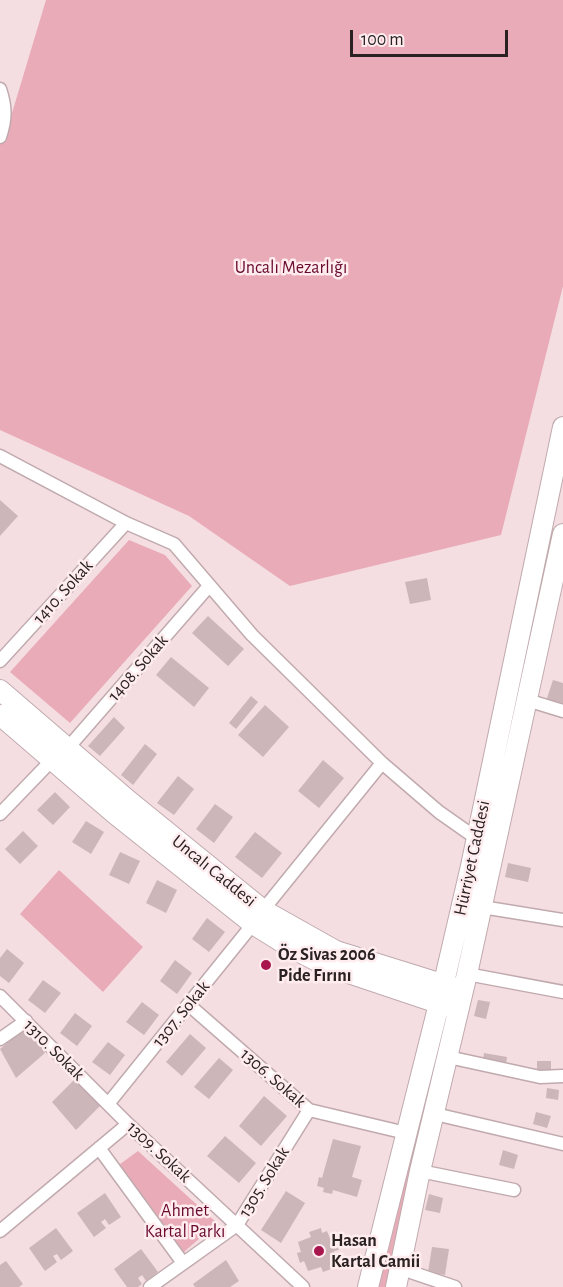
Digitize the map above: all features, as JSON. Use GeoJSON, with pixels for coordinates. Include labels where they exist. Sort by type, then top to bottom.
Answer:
{"type":"FeatureCollection","features":[{"type":"Feature","properties":{"kind":"main road","name":"Hürriyet Caddesi"},"geometry":{"type":"LineString","coordinates":[[368,1287],[441,994],[563,427]]}},
{"type":"Feature","properties":{"kind":"main road","name":"Hürriyet Caddesi"},"geometry":{"type":"LineString","coordinates":[[397,1277],[527,700],[556,598],[563,534]]}},
{"type":"Feature","properties":{"kind":"main road","name":"Uncalı Caddesi"},"geometry":{"type":"LineString","coordinates":[[0,690],[115,814],[258,917],[441,994],[463,992]]}},
{"type":"Feature","properties":{"kind":"main road","name":"Uncalı Caddesi"},"geometry":{"type":"LineString","coordinates":[[0,715],[60,755]]}},
{"type":"Feature","properties":{"kind":"street"},"geometry":{"type":"LineString","coordinates":[[0,89],[6,106],[5,121],[0,137]]}},
{"type":"Feature","properties":{"kind":"street"},"geometry":{"type":"LineString","coordinates":[[0,456],[126,523],[174,544],[252,635],[382,763],[440,812],[476,838]]}},
{"type":"Feature","properties":{"kind":"street","name":"1410. Sokak"},"geometry":{"type":"LineString","coordinates":[[0,661],[126,523]]}},
{"type":"Feature","properties":{"kind":"street","name":"1408. Sokak"},"geometry":{"type":"LineString","coordinates":[[0,814],[60,755],[209,586]]}},
{"type":"Feature","properties":{"kind":"street"},"geometry":{"type":"LineString","coordinates":[[527,700],[563,711]]}},
{"type":"Feature","properties":{"kind":"street","name":"1307. Sokak"},"geometry":{"type":"LineString","coordinates":[[108,1104],[382,763]]}},
{"type":"Feature","properties":{"kind":"street"},"geometry":{"type":"LineString","coordinates":[[482,907],[563,920]]}},
{"type":"Feature","properties":{"kind":"street"},"geometry":{"type":"LineString","coordinates":[[463,992],[563,992]]}},
{"type":"Feature","properties":{"kind":"street","name":"1310. Sokak"},"geometry":{"type":"LineString","coordinates":[[0,996],[108,1104]]}},
{"type":"Feature","properties":{"kind":"street","name":"1306. Sokak"},"geometry":{"type":"LineString","coordinates":[[189,1005],[309,1110],[406,1133]]}},
{"type":"Feature","properties":{"kind":"street"},"geometry":{"type":"LineString","coordinates":[[0,1039],[26,1022]]}},
{"type":"Feature","properties":{"kind":"street"},"geometry":{"type":"LineString","coordinates":[[448,1057],[540,1077],[563,1076]]}},
{"type":"Feature","properties":{"kind":"street","name":"1309. Sokak"},"geometry":{"type":"LineString","coordinates":[[108,1104],[303,1287]]}},
{"type":"Feature","properties":{"kind":"street","name":"1305. Sokak"},"geometry":{"type":"LineString","coordinates":[[150,1287],[237,1225],[309,1110]]}},
{"type":"Feature","properties":{"kind":"street"},"geometry":{"type":"LineString","coordinates":[[435,1114],[563,1144]]}},
{"type":"Feature","properties":{"kind":"street"},"geometry":{"type":"LineString","coordinates":[[0,1231],[128,1124]]}},
{"type":"Feature","properties":{"kind":"street"},"geometry":{"type":"LineString","coordinates":[[99,1148],[183,1263]]}},
{"type":"Feature","properties":{"kind":"street"},"geometry":{"type":"LineString","coordinates":[[420,1171],[514,1190]]}},
{"type":"Feature","properties":{"kind":"street"},"geometry":{"type":"LineString","coordinates":[[397,1277],[455,1287]]}},
{"type":"Feature","properties":{"kind":"green space","name":"Uncalı Mezarlığı"},"geometry":{"type":"Polygon","coordinates":[[[46,0],[563,0],[563,286],[501,535],[290,586],[189,516],[0,430],[0,144],[6,133],[46,0]]]}},
{"type":"Feature","properties":{"kind":"green space"},"geometry":{"type":"Polygon","coordinates":[[[129,540],[165,555],[192,586],[70,723],[10,672],[129,540]]]}},
{"type":"Feature","properties":{"kind":"green space"},"geometry":{"type":"Polygon","coordinates":[[[59,870],[143,947],[103,992],[20,914],[59,870]]]}},
{"type":"Feature","properties":{"kind":"green space"},"geometry":{"type":"Polygon","coordinates":[[[444,1025],[389,1287],[379,1287],[444,1025]]]}},
{"type":"Feature","properties":{"kind":"green space","name":"Ahmet Kartal Parkı"},"geometry":{"type":"Polygon","coordinates":[[[138,1151],[217,1223],[184,1252],[116,1167],[138,1151]]]}},
{"type":"Feature","properties":{"kind":"building"},"geometry":{"type":"Polygon","coordinates":[[[0,500],[18,516],[0,536],[0,500]]]}},
{"type":"Feature","properties":{"kind":"building"},"geometry":{"type":"Polygon","coordinates":[[[427,578],[431,600],[410,604],[405,582],[427,578]]]}},
{"type":"Feature","properties":{"kind":"building"},"geometry":{"type":"Polygon","coordinates":[[[208,616],[244,649],[228,666],[192,633],[208,616]]]}},
{"type":"Feature","properties":{"kind":"building"},"geometry":{"type":"Polygon","coordinates":[[[171,657],[209,688],[194,707],[156,675],[171,657]]]}},
{"type":"Feature","properties":{"kind":"building"},"geometry":{"type":"Polygon","coordinates":[[[553,680],[563,683],[563,706],[546,701],[553,680]]]}},
{"type":"Feature","properties":{"kind":"building"},"geometry":{"type":"Polygon","coordinates":[[[251,696],[258,702],[236,729],[229,723],[251,696]]]}},
{"type":"Feature","properties":{"kind":"building"},"geometry":{"type":"Polygon","coordinates":[[[265,705],[289,727],[263,757],[238,735],[265,705]]]}},
{"type":"Feature","properties":{"kind":"building"},"geometry":{"type":"Polygon","coordinates":[[[114,717],[125,728],[100,756],[88,746],[114,717]]]}},
{"type":"Feature","properties":{"kind":"building"},"geometry":{"type":"Polygon","coordinates":[[[145,744],[157,754],[133,785],[121,775],[145,744]]]}},
{"type":"Feature","properties":{"kind":"building"},"geometry":{"type":"Polygon","coordinates":[[[323,760],[344,778],[319,808],[298,791],[323,760]]]}},
{"type":"Feature","properties":{"kind":"building"},"geometry":{"type":"Polygon","coordinates":[[[178,776],[194,789],[174,815],[157,803],[178,776]]]}},
{"type":"Feature","properties":{"kind":"building"},"geometry":{"type":"Polygon","coordinates":[[[55,792],[70,807],[53,825],[37,810],[55,792]]]}},
{"type":"Feature","properties":{"kind":"building"},"geometry":{"type":"Polygon","coordinates":[[[215,804],[233,817],[214,843],[196,829],[215,804]]]}},
{"type":"Feature","properties":{"kind":"building"},"geometry":{"type":"Polygon","coordinates":[[[86,821],[104,832],[91,854],[72,842],[86,821]]]}},
{"type":"Feature","properties":{"kind":"building"},"geometry":{"type":"Polygon","coordinates":[[[23,831],[38,846],[20,864],[5,849],[23,831]]]}},
{"type":"Feature","properties":{"kind":"building"},"geometry":{"type":"Polygon","coordinates":[[[255,832],[282,853],[262,878],[235,857],[255,832]]]}},
{"type":"Feature","properties":{"kind":"building"},"geometry":{"type":"Polygon","coordinates":[[[120,852],[140,861],[129,884],[109,875],[120,852]]]}},
{"type":"Feature","properties":{"kind":"building"},"geometry":{"type":"Polygon","coordinates":[[[508,863],[531,868],[528,882],[505,877],[508,863]]]}},
{"type":"Feature","properties":{"kind":"building"},"geometry":{"type":"Polygon","coordinates":[[[157,880],[177,890],[166,913],[146,903],[157,880]]]}},
{"type":"Feature","properties":{"kind":"building"},"geometry":{"type":"Polygon","coordinates":[[[207,918],[225,932],[209,952],[192,939],[207,918]]]}},
{"type":"Feature","properties":{"kind":"building"},"geometry":{"type":"Polygon","coordinates":[[[7,949],[24,963],[9,983],[0,976],[0,958],[7,949]]]}},
{"type":"Feature","properties":{"kind":"building"},"geometry":{"type":"Polygon","coordinates":[[[175,960],[192,973],[177,994],[160,981],[175,960]]]}},
{"type":"Feature","properties":{"kind":"building"},"geometry":{"type":"Polygon","coordinates":[[[43,980],[61,993],[45,1013],[28,1000],[43,980]]]}},
{"type":"Feature","properties":{"kind":"building"},"geometry":{"type":"Polygon","coordinates":[[[478,1000],[490,1002],[486,1019],[474,1016],[478,1000]]]}},
{"type":"Feature","properties":{"kind":"building"},"geometry":{"type":"Polygon","coordinates":[[[142,1002],[159,1015],[144,1035],[126,1022],[142,1002]]]}},
{"type":"Feature","properties":{"kind":"building"},"geometry":{"type":"Polygon","coordinates":[[[75,1013],[92,1026],[77,1046],[60,1033],[75,1013]]]}},
{"type":"Feature","properties":{"kind":"building"},"geometry":{"type":"Polygon","coordinates":[[[27,1027],[45,1053],[16,1078],[0,1049],[27,1027]]]}},
{"type":"Feature","properties":{"kind":"building"},"geometry":{"type":"Polygon","coordinates":[[[190,1034],[206,1048],[182,1076],[166,1062],[190,1034]]]}},
{"type":"Feature","properties":{"kind":"building"},"geometry":{"type":"Polygon","coordinates":[[[108,1042],[125,1055],[110,1075],[92,1062],[108,1042]]]}},
{"type":"Feature","properties":{"kind":"building"},"geometry":{"type":"Polygon","coordinates":[[[484,1053],[507,1057],[506,1064],[483,1060],[484,1053]]]}},
{"type":"Feature","properties":{"kind":"building"},"geometry":{"type":"Polygon","coordinates":[[[219,1058],[233,1070],[209,1099],[194,1087],[219,1058]]]}},
{"type":"Feature","properties":{"kind":"building"},"geometry":{"type":"Polygon","coordinates":[[[537,1061],[551,1061],[551,1071],[537,1071],[537,1061]]]}},
{"type":"Feature","properties":{"kind":"building"},"geometry":{"type":"Polygon","coordinates":[[[77,1077],[102,1104],[76,1130],[52,1102],[77,1077]]]}},
{"type":"Feature","properties":{"kind":"building"},"geometry":{"type":"Polygon","coordinates":[[[547,1088],[559,1090],[558,1100],[546,1098],[547,1088]]]}},
{"type":"Feature","properties":{"kind":"building"},"geometry":{"type":"Polygon","coordinates":[[[264,1096],[287,1116],[261,1146],[239,1126],[264,1096]]]}},
{"type":"Feature","properties":{"kind":"building"},"geometry":{"type":"Polygon","coordinates":[[[536,1112],[551,1116],[547,1128],[533,1124],[536,1112]]]}},
{"type":"Feature","properties":{"kind":"building"},"geometry":{"type":"Polygon","coordinates":[[[225,1136],[256,1163],[239,1183],[207,1156],[225,1136]]]}},
{"type":"Feature","properties":{"kind":"building"},"geometry":{"type":"Polygon","coordinates":[[[333,1139],[361,1146],[352,1177],[362,1180],[357,1197],[333,1190],[332,1194],[323,1192],[324,1188],[317,1186],[319,1177],[322,1178],[333,1139]]]}},
{"type":"Feature","properties":{"kind":"building"},"geometry":{"type":"Polygon","coordinates":[[[503,1150],[518,1155],[514,1169],[499,1165],[503,1150]]]}},
{"type":"Feature","properties":{"kind":"building"},"geometry":{"type":"Polygon","coordinates":[[[286,1191],[305,1203],[281,1243],[261,1230],[286,1191]]]}},
{"type":"Feature","properties":{"kind":"building"},"geometry":{"type":"Polygon","coordinates":[[[105,1193],[121,1217],[109,1225],[105,1219],[101,1222],[106,1228],[94,1237],[77,1213],[105,1193]]]}},
{"type":"Feature","properties":{"kind":"building"},"geometry":{"type":"Polygon","coordinates":[[[429,1194],[443,1198],[440,1213],[425,1210],[429,1194]]]}},
{"type":"Feature","properties":{"kind":"building"},"geometry":{"type":"Polygon","coordinates":[[[56,1228],[73,1251],[61,1260],[57,1254],[53,1256],[57,1262],[45,1271],[29,1248],[56,1228]]]}},
{"type":"Feature","properties":{"kind":"building","name":"Hasan Kartal Camii"},"geometry":{"type":"Polygon","coordinates":[[[321,1228],[322,1233],[327,1231],[331,1241],[335,1240],[339,1250],[334,1251],[337,1261],[333,1263],[334,1268],[323,1272],[321,1267],[308,1271],[304,1261],[300,1263],[297,1253],[301,1252],[298,1242],[311,1237],[309,1232],[321,1228]]]}},
{"type":"Feature","properties":{"kind":"building"},"geometry":{"type":"Polygon","coordinates":[[[432,1247],[449,1249],[445,1275],[428,1272],[432,1247]]]}},
{"type":"Feature","properties":{"kind":"building"},"geometry":{"type":"Polygon","coordinates":[[[141,1249],[158,1272],[146,1281],[142,1275],[138,1278],[142,1284],[138,1287],[127,1287],[114,1269],[141,1249]]]}},
{"type":"Feature","properties":{"kind":"building"},"geometry":{"type":"Polygon","coordinates":[[[226,1260],[239,1281],[230,1287],[195,1287],[193,1284],[226,1260]]]}},
{"type":"Feature","properties":{"kind":"building"},"geometry":{"type":"Polygon","coordinates":[[[6,1261],[23,1284],[19,1287],[0,1287],[0,1265],[6,1261]]]}},
{"type":"Feature","properties":{"kind":"place","name":"Öz Sivas 2006 Pide Fırını"},"geometry":{"type":"Point","coordinates":[266,965]}},
{"type":"Feature","properties":{"kind":"place","name":"Hasan Kartal Camii"},"geometry":{"type":"Point","coordinates":[319,1251]}}]}
